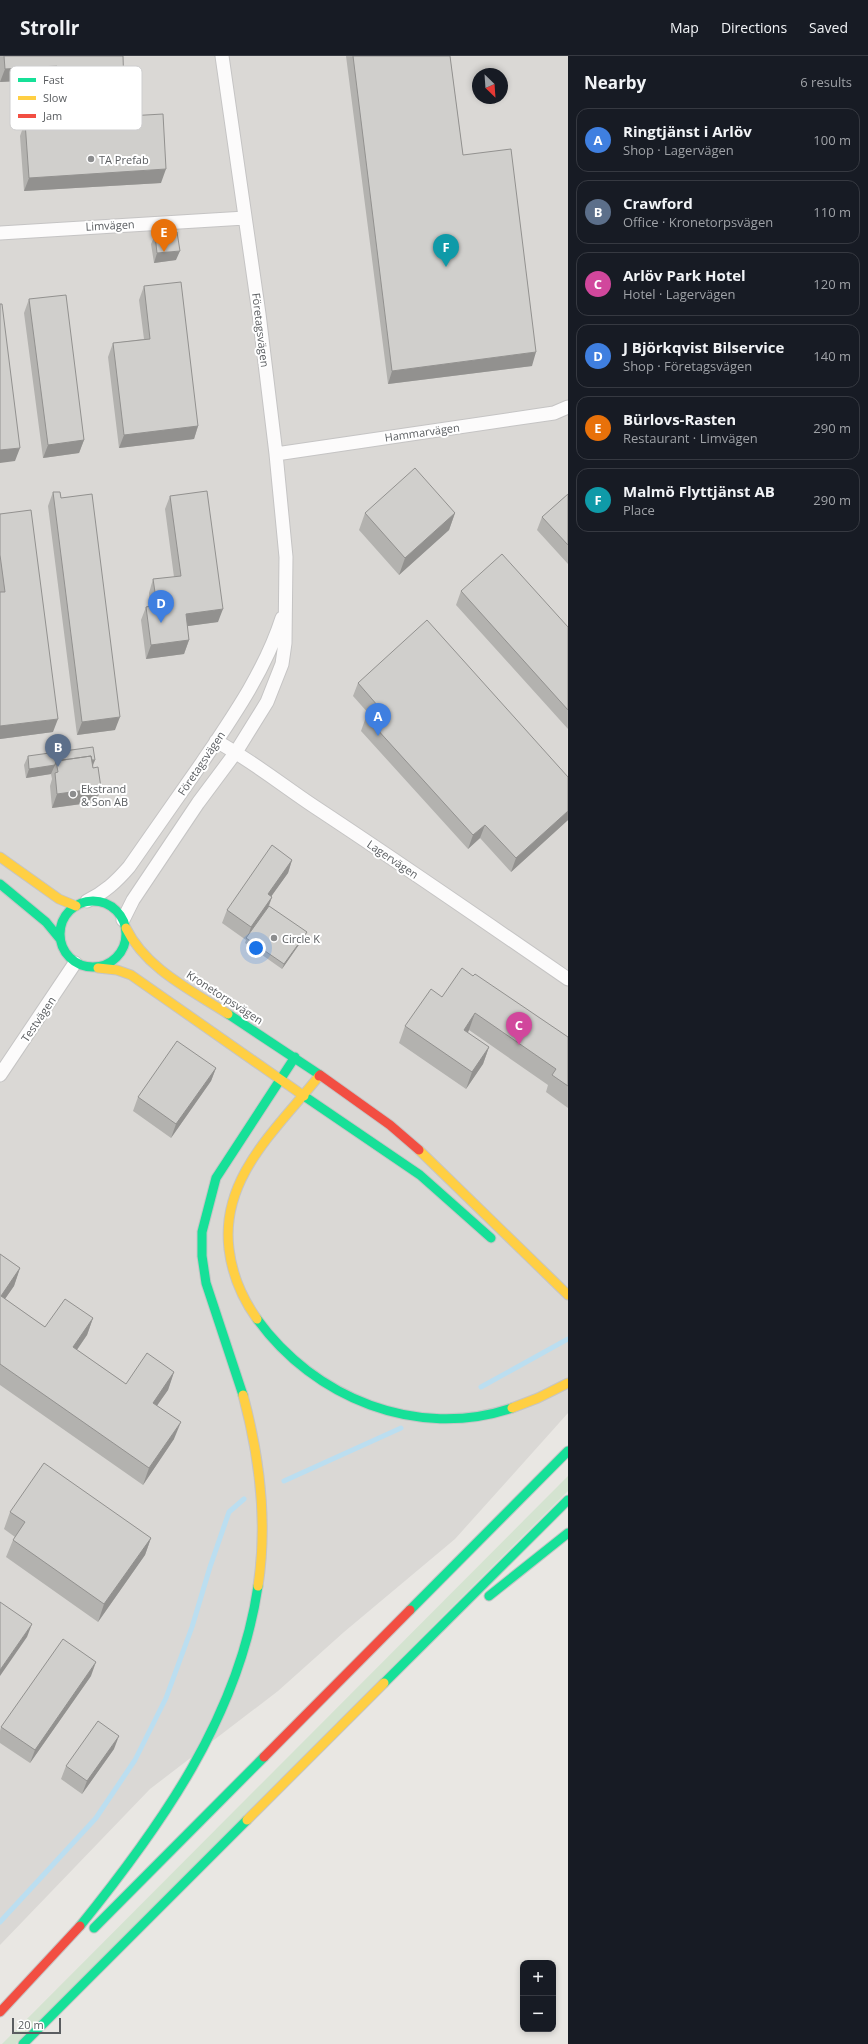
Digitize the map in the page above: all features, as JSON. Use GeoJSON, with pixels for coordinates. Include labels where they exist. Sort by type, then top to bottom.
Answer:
{"type":"FeatureCollection","features":[{"type":"Feature","properties":{"kind":"main road"},"geometry":{"type":"LineString","coordinates":[[0,857],[59,899],[82,903],[102,902],[114,908],[124,924],[126,942],[120,954],[110,963],[98,968]]}},
{"type":"Feature","properties":{"kind":"main road"},"geometry":{"type":"LineString","coordinates":[[0,884],[46,922],[60,939],[65,953],[75,963],[86,967],[117,970],[131,974],[304,1096],[420,1175],[496,1243]]}},
{"type":"Feature","properties":{"kind":"main road"},"geometry":{"type":"LineString","coordinates":[[60,939],[62,920],[68,912],[82,903]]}},
{"type":"Feature","properties":{"kind":"main road","name":"Kronetorpsvägen"},"geometry":{"type":"LineString","coordinates":[[124,924],[133,942],[150,962],[295,1057],[390,1125],[422,1152],[568,1295]]}},
{"type":"Feature","properties":{"kind":"main road"},"geometry":{"type":"LineString","coordinates":[[0,2012],[72,1935],[130,1862],[160,1818],[196,1761],[225,1702],[246,1648],[259,1597],[264,1545],[263,1494],[255,1439],[206,1283],[202,1256],[202,1232],[216,1178],[295,1057]]}},
{"type":"Feature","properties":{"kind":"main road"},"geometry":{"type":"LineString","coordinates":[[320,1075],[259,1150],[244,1171],[234,1195],[229,1222],[230,1253],[237,1284],[254,1316],[281,1350],[330,1388],[358,1401],[405,1415],[440,1419],[474,1417],[511,1409],[568,1383]]}},
{"type":"Feature","properties":{"kind":"main road"},"geometry":{"type":"LineString","coordinates":[[84,1937],[568,1451]]}},
{"type":"Feature","properties":{"kind":"main road"},"geometry":{"type":"LineString","coordinates":[[24,2044],[568,1500]]}},
{"type":"Feature","properties":{"kind":"main road"},"geometry":{"type":"LineString","coordinates":[[480,1603],[568,1533]]}},
{"type":"Feature","properties":{"kind":"main road"},"geometry":{"type":"LineString","coordinates":[[401,1667],[468,1613]]}},
{"type":"Feature","properties":{"kind":"main road"},"geometry":{"type":"LineString","coordinates":[[0,2021],[68,1954]]}},
{"type":"Feature","properties":{"kind":"street","name":"Företagsvägen"},"geometry":{"type":"LineString","coordinates":[[124,924],[133,900],[198,803],[236,752],[267,702],[282,664],[285,643],[286,557],[276,454],[259,314],[222,56]]}},
{"type":"Feature","properties":{"kind":"street","name":"Limvägen"},"geometry":{"type":"LineString","coordinates":[[0,233],[245,218]]}},
{"type":"Feature","properties":{"kind":"street","name":"Hammarvägen"},"geometry":{"type":"LineString","coordinates":[[276,454],[554,413],[568,407]]}},
{"type":"Feature","properties":{"kind":"street","name":"Företagsvägen"},"geometry":{"type":"LineString","coordinates":[[82,903],[103,894],[129,867],[216,741],[247,694],[275,639],[286,605]]}},
{"type":"Feature","properties":{"kind":"street","name":"Lagervägen"},"geometry":{"type":"LineString","coordinates":[[216,741],[236,752],[568,979]]}},
{"type":"Feature","properties":{"kind":"street","name":"Testvägen"},"geometry":{"type":"LineString","coordinates":[[0,1075],[75,963]]}},
{"type":"Feature","properties":{"kind":"shaded area"},"geometry":{"type":"Polygon","coordinates":[[[0,56],[568,56],[568,1413],[455,1539],[344,1632],[278,1691],[150,1789],[0,1945],[0,56]]]}},
{"type":"Feature","properties":{"kind":"green space"},"geometry":{"type":"Polygon","coordinates":[[[568,1476],[568,1491],[16,2044],[2,2044],[568,1476]]]}},
{"type":"Feature","properties":{"kind":"building"},"geometry":{"type":"Polygon","coordinates":[[[4,56],[123,56],[123,66],[10,66],[10,69],[5,69],[4,56]]]}},
{"type":"Feature","properties":{"kind":"building"},"geometry":{"type":"Polygon","coordinates":[[[353,56],[450,56],[463,155],[511,149],[536,352],[392,371],[353,56]]]}},
{"type":"Feature","properties":{"kind":"building","name":"TA Prefab"},"geometry":{"type":"Polygon","coordinates":[[[163,114],[166,169],[29,178],[26,130],[142,130],[142,115],[163,114]]]}},
{"type":"Feature","properties":{"kind":"building"},"geometry":{"type":"Polygon","coordinates":[[[177,232],[180,251],[157,253],[155,235],[177,232]]]}},
{"type":"Feature","properties":{"kind":"building"},"geometry":{"type":"Polygon","coordinates":[[[181,282],[198,426],[124,435],[113,343],[150,339],[144,286],[181,282]]]}},
{"type":"Feature","properties":{"kind":"building"},"geometry":{"type":"Polygon","coordinates":[[[66,295],[84,440],[48,445],[29,299],[66,295]]]}},
{"type":"Feature","properties":{"kind":"building"},"geometry":{"type":"Polygon","coordinates":[[[0,304],[2,304],[20,448],[0,450],[0,304]]]}},
{"type":"Feature","properties":{"kind":"building"},"geometry":{"type":"Polygon","coordinates":[[[415,468],[455,513],[405,558],[365,513],[415,468]]]}},
{"type":"Feature","properties":{"kind":"building"},"geometry":{"type":"Polygon","coordinates":[[[207,491],[223,609],[186,614],[189,640],[151,645],[146,607],[157,605],[153,579],[181,576],[170,496],[207,491]]]}},
{"type":"Feature","properties":{"kind":"building"},"geometry":{"type":"Polygon","coordinates":[[[53,492],[60,492],[61,498],[92,494],[120,717],[82,722],[53,492]]]}},
{"type":"Feature","properties":{"kind":"building"},"geometry":{"type":"Polygon","coordinates":[[[568,494],[568,545],[542,517],[568,494]]]}},
{"type":"Feature","properties":{"kind":"building"},"geometry":{"type":"Polygon","coordinates":[[[31,510],[58,719],[0,726],[0,592],[5,592],[0,555],[0,514],[31,510]]]}},
{"type":"Feature","properties":{"kind":"building"},"geometry":{"type":"Polygon","coordinates":[[[502,554],[568,627],[568,710],[461,591],[502,554]]]}},
{"type":"Feature","properties":{"kind":"building"},"geometry":{"type":"Polygon","coordinates":[[[427,620],[568,777],[568,811],[516,858],[485,825],[473,835],[366,717],[378,706],[358,683],[427,620]]]}},
{"type":"Feature","properties":{"kind":"building"},"geometry":{"type":"Polygon","coordinates":[[[93,747],[95,760],[92,760],[91,756],[56,761],[55,765],[29,769],[28,756],[93,747]]]}},
{"type":"Feature","properties":{"kind":"building"},"geometry":{"type":"Polygon","coordinates":[[[91,756],[93,768],[98,767],[101,788],[57,794],[55,773],[58,772],[56,761],[91,756]]]}},
{"type":"Feature","properties":{"kind":"building"},"geometry":{"type":"Polygon","coordinates":[[[272,845],[292,860],[268,894],[272,897],[251,927],[227,910],[272,845]]]}},
{"type":"Feature","properties":{"kind":"building"},"geometry":{"type":"Polygon","coordinates":[[[269,906],[307,932],[284,964],[246,938],[269,906]]]}},
{"type":"Feature","properties":{"kind":"building"},"geometry":{"type":"Polygon","coordinates":[[[462,968],[473,976],[475,974],[568,1037],[568,1086],[552,1075],[556,1069],[475,1013],[464,1030],[489,1047],[472,1072],[405,1026],[431,989],[442,997],[462,968]]]}},
{"type":"Feature","properties":{"kind":"building"},"geometry":{"type":"Polygon","coordinates":[[[177,1041],[216,1068],[176,1124],[138,1097],[177,1041]]]}},
{"type":"Feature","properties":{"kind":"building"},"geometry":{"type":"Polygon","coordinates":[[[0,1254],[20,1268],[1,1296],[45,1327],[65,1299],[93,1318],[73,1347],[126,1384],[147,1353],[174,1372],[153,1403],[181,1422],[149,1468],[0,1364],[0,1254]]]}},
{"type":"Feature","properties":{"kind":"building"},"geometry":{"type":"Polygon","coordinates":[[[44,1463],[151,1538],[104,1604],[13,1540],[25,1522],[10,1512],[44,1463]]]}},
{"type":"Feature","properties":{"kind":"building"},"geometry":{"type":"Polygon","coordinates":[[[0,1602],[32,1624],[0,1670],[0,1602]]]}},
{"type":"Feature","properties":{"kind":"building"},"geometry":{"type":"Polygon","coordinates":[[[63,1639],[96,1662],[35,1750],[1,1727],[63,1639]]]}},
{"type":"Feature","properties":{"kind":"building"},"geometry":{"type":"Polygon","coordinates":[[[98,1721],[119,1736],[87,1781],[66,1766],[98,1721]]]}},
{"type":"Feature","properties":{"kind":"waterway"},"geometry":{"type":"LineString","coordinates":[[481,1387],[568,1339]]}},
{"type":"Feature","properties":{"kind":"waterway"},"geometry":{"type":"LineString","coordinates":[[284,1481],[401,1428]]}},
{"type":"Feature","properties":{"kind":"waterway"},"geometry":{"type":"LineString","coordinates":[[0,1922],[96,1818],[135,1760],[166,1698],[192,1627],[210,1567],[229,1512],[244,1499]]}},
{"type":"Feature","properties":{"kind":"traffic: fast"},"geometry":{"type":"LineString","coordinates":[[0,884],[46,922],[60,939]]}},
{"type":"Feature","properties":{"kind":"traffic: fast"},"geometry":{"type":"LineString","coordinates":[[87,901],[99,901],[111,906],[121,916],[126,928],[126,934],[124,947],[111,962],[99,967],[87,967],[75,962],[65,952],[60,940],[60,928],[65,916],[75,906],[87,901]]}},
{"type":"Feature","properties":{"kind":"traffic: fast"},"geometry":{"type":"LineString","coordinates":[[228,1014],[320,1075]]}},
{"type":"Feature","properties":{"kind":"traffic: fast"},"geometry":{"type":"LineString","coordinates":[[243,1395],[206,1283],[202,1256],[202,1232],[216,1178],[295,1057]]}},
{"type":"Feature","properties":{"kind":"traffic: fast"},"geometry":{"type":"LineString","coordinates":[[304,1096],[420,1175],[491,1238]]}},
{"type":"Feature","properties":{"kind":"traffic: fast"},"geometry":{"type":"LineString","coordinates":[[257,1319],[280,1347],[308,1371],[338,1390],[370,1405],[405,1415],[440,1419],[476,1417],[512,1408]]}},
{"type":"Feature","properties":{"kind":"traffic: fast"},"geometry":{"type":"LineString","coordinates":[[410,1610],[568,1451]]}},
{"type":"Feature","properties":{"kind":"traffic: fast"},"geometry":{"type":"LineString","coordinates":[[384,1683],[568,1500]]}},
{"type":"Feature","properties":{"kind":"traffic: fast"},"geometry":{"type":"LineString","coordinates":[[489,1596],[568,1533]]}},
{"type":"Feature","properties":{"kind":"traffic: fast"},"geometry":{"type":"LineString","coordinates":[[80,1926],[110,1888],[167,1809],[215,1724],[234,1680],[248,1634],[258,1586]]}},
{"type":"Feature","properties":{"kind":"traffic: fast"},"geometry":{"type":"LineString","coordinates":[[94,1928],[264,1757]]}},
{"type":"Feature","properties":{"kind":"traffic: fast"},"geometry":{"type":"LineString","coordinates":[[23,2044],[247,1820]]}},
{"type":"Feature","properties":{"kind":"traffic: slow"},"geometry":{"type":"LineString","coordinates":[[0,857],[59,899],[76,906]]}},
{"type":"Feature","properties":{"kind":"traffic: slow"},"geometry":{"type":"LineString","coordinates":[[126,928],[145,955],[157,967],[185,987],[228,1014]]}},
{"type":"Feature","properties":{"kind":"traffic: slow"},"geometry":{"type":"LineString","coordinates":[[98,968],[117,970],[131,975],[304,1096]]}},
{"type":"Feature","properties":{"kind":"traffic: slow"},"geometry":{"type":"LineString","coordinates":[[257,1319],[238,1286],[230,1258],[229,1223],[234,1199],[243,1176],[255,1155],[319,1076]]}},
{"type":"Feature","properties":{"kind":"traffic: slow"},"geometry":{"type":"LineString","coordinates":[[419,1150],[568,1295]]}},
{"type":"Feature","properties":{"kind":"traffic: slow"},"geometry":{"type":"LineString","coordinates":[[512,1408],[538,1398],[568,1383]]}},
{"type":"Feature","properties":{"kind":"traffic: slow"},"geometry":{"type":"LineString","coordinates":[[243,1395],[254,1442],[261,1490],[262,1538],[258,1586]]}},
{"type":"Feature","properties":{"kind":"traffic: slow"},"geometry":{"type":"LineString","coordinates":[[247,1820],[384,1683]]}},
{"type":"Feature","properties":{"kind":"traffic: jam"},"geometry":{"type":"LineString","coordinates":[[319,1076],[320,1075],[390,1125],[419,1150]]}},
{"type":"Feature","properties":{"kind":"traffic: jam"},"geometry":{"type":"LineString","coordinates":[[264,1757],[410,1610]]}},
{"type":"Feature","properties":{"kind":"traffic: jam"},"geometry":{"type":"LineString","coordinates":[[0,2012],[80,1926]]}},
{"type":"Feature","properties":{"kind":"place","name":"TA Prefab"},"geometry":{"type":"Point","coordinates":[91,159]}},
{"type":"Feature","properties":{"kind":"place","name":"Bürlovs-Rasten"},"geometry":{"type":"Point","coordinates":[164,252]}},
{"type":"Feature","properties":{"kind":"place","name":"Malmö Flyttjänst AB"},"geometry":{"type":"Point","coordinates":[446,267]}},
{"type":"Feature","properties":{"kind":"place","name":"J Björkqvist Bilservice"},"geometry":{"type":"Point","coordinates":[161,623]}},
{"type":"Feature","properties":{"kind":"place","name":"Ringtjänst i Arlöv"},"geometry":{"type":"Point","coordinates":[378,736]}},
{"type":"Feature","properties":{"kind":"place","name":"Crawford"},"geometry":{"type":"Point","coordinates":[58,767]}},
{"type":"Feature","properties":{"kind":"place","name":"Ekstrand & Son AB"},"geometry":{"type":"Point","coordinates":[73,794]}},
{"type":"Feature","properties":{"kind":"place","name":"Circle K"},"geometry":{"type":"Point","coordinates":[274,938]}},
{"type":"Feature","properties":{"kind":"place","name":"Arlöv Park Hotel"},"geometry":{"type":"Point","coordinates":[519,1045]}}]}
